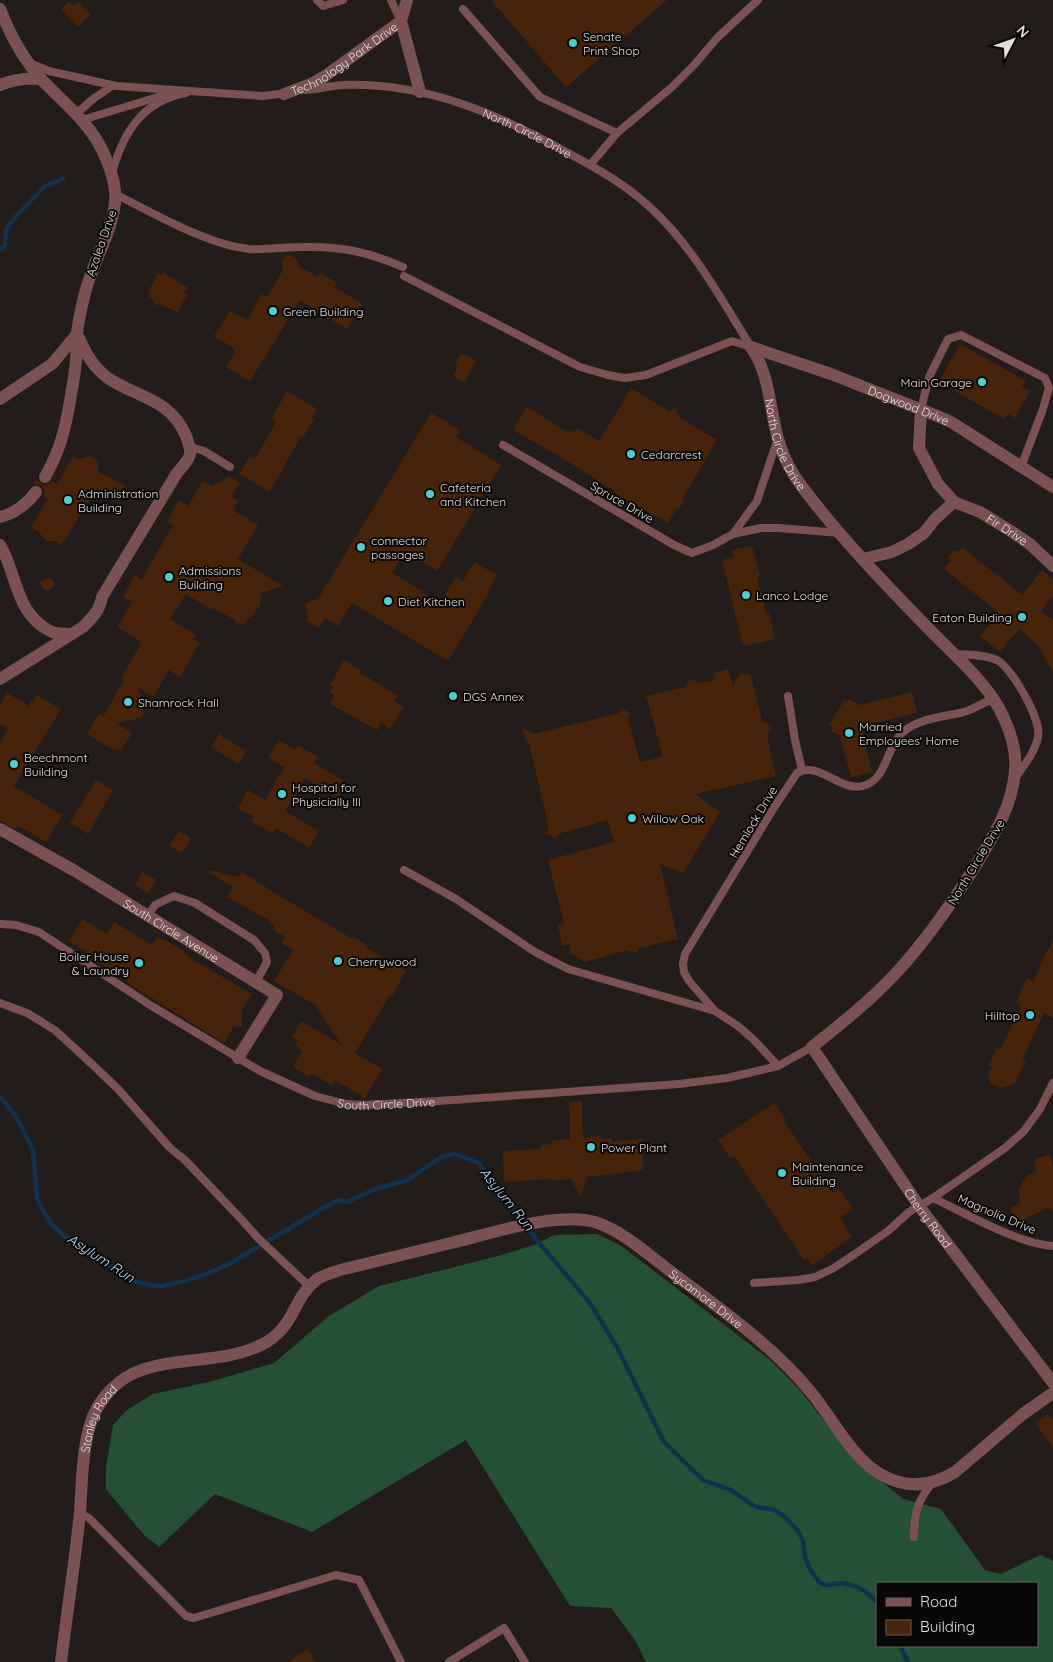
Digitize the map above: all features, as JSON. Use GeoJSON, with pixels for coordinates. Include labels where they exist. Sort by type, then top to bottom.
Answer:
{"type":"FeatureCollection","features":[{"type":"Feature","properties":{"kind":"street","name":"Technology Park Drive"},"geometry":{"type":"LineString","coordinates":[[407,0],[401,21],[420,92]]}},
{"type":"Feature","properties":{"kind":"street","name":"Azalea Drive"},"geometry":{"type":"LineString","coordinates":[[0,9],[24,59],[79,117],[96,138],[103,150],[112,176],[115,194],[113,214],[88,280],[77,334],[76,362],[66,426],[60,449],[45,477]]}},
{"type":"Feature","properties":{"kind":"street","name":"Technology Park Drive"},"geometry":{"type":"LineString","coordinates":[[284,94],[313,83],[325,76],[401,21]]}},
{"type":"Feature","properties":{"kind":"street"},"geometry":{"type":"LineString","coordinates":[[0,85],[24,78],[41,79]]}},
{"type":"Feature","properties":{"kind":"street"},"geometry":{"type":"LineString","coordinates":[[0,399],[52,364],[77,334],[86,356],[100,372],[116,383],[152,399],[173,415],[181,427],[191,452],[189,459],[177,473],[107,589],[98,611],[83,627],[0,679]]}},
{"type":"Feature","properties":{"kind":"street","name":"Dogwood Drive"},"geometry":{"type":"LineString","coordinates":[[751,348],[831,374],[951,422],[1053,487]]}},
{"type":"Feature","properties":{"kind":"street","name":"North Circle Drive"},"geometry":{"type":"LineString","coordinates":[[751,348],[760,361],[778,439],[787,464],[862,559],[981,683],[1005,720],[1014,745],[1016,769],[1009,802],[1003,818],[966,881],[934,928],[889,980],[812,1047]]}},
{"type":"Feature","properties":{"kind":"street","name":"Fir Drive"},"geometry":{"type":"LineString","coordinates":[[921,409],[919,448],[938,484],[954,502],[980,512],[1008,529],[1031,545],[1053,566]]}},
{"type":"Feature","properties":{"kind":"street"},"geometry":{"type":"LineString","coordinates":[[0,517],[12,513],[29,501],[36,492]]}},
{"type":"Feature","properties":{"kind":"street"},"geometry":{"type":"LineString","coordinates":[[862,559],[892,552],[908,544],[924,533],[935,519],[954,502]]}},
{"type":"Feature","properties":{"kind":"street"},"geometry":{"type":"LineString","coordinates":[[0,545],[18,593],[28,612],[41,625],[52,632],[72,634]]}},
{"type":"Feature","properties":{"kind":"street","name":"South Circle Avenue"},"geometry":{"type":"LineString","coordinates":[[0,829],[75,871],[277,995],[238,1058]]}},
{"type":"Feature","properties":{"kind":"street","name":"Cherry Road"},"geometry":{"type":"LineString","coordinates":[[812,1047],[919,1206],[1053,1383]]}},
{"type":"Feature","properties":{"kind":"street","name":"Sycamore Drive"},"geometry":{"type":"LineString","coordinates":[[297,1306],[310,1287],[320,1277],[340,1270],[534,1222],[577,1219],[605,1226],[619,1234],[691,1287],[774,1355],[812,1393],[850,1445],[882,1476],[919,1485],[943,1479],[955,1472],[1023,1414],[1053,1393]]}},
{"type":"Feature","properties":{"kind":"street","name":"Stanley Road"},"geometry":{"type":"LineString","coordinates":[[61,1662],[79,1513],[84,1454],[90,1425],[102,1402],[116,1384],[133,1374],[155,1366],[218,1358],[253,1349],[281,1331],[297,1306]]}},
{"type":"Feature","properties":{"kind":"lane"},"geometry":{"type":"LineString","coordinates":[[316,0],[323,6],[343,0]]}},
{"type":"Feature","properties":{"kind":"lane"},"geometry":{"type":"LineString","coordinates":[[391,0],[401,21]]}},
{"type":"Feature","properties":{"kind":"lane"},"geometry":{"type":"LineString","coordinates":[[590,164],[616,133],[672,87],[717,38],[758,0]]}},
{"type":"Feature","properties":{"kind":"lane"},"geometry":{"type":"LineString","coordinates":[[463,9],[540,98],[616,133]]}},
{"type":"Feature","properties":{"kind":"lane"},"geometry":{"type":"LineString","coordinates":[[24,59],[49,72],[112,86],[198,91]]}},
{"type":"Feature","properties":{"kind":"lane","name":"North Circle Drive"},"geometry":{"type":"LineString","coordinates":[[198,91],[263,96],[350,85],[388,88],[420,92],[459,102],[506,120],[590,164],[656,212],[715,290],[751,348]]}},
{"type":"Feature","properties":{"kind":"lane"},"geometry":{"type":"LineString","coordinates":[[79,117],[93,99],[112,86]]}},
{"type":"Feature","properties":{"kind":"lane"},"geometry":{"type":"LineString","coordinates":[[79,117],[171,93],[198,91]]}},
{"type":"Feature","properties":{"kind":"lane"},"geometry":{"type":"LineString","coordinates":[[112,176],[122,142],[138,118],[151,107],[168,98],[198,91]]}},
{"type":"Feature","properties":{"kind":"lane"},"geometry":{"type":"LineString","coordinates":[[115,194],[174,223],[226,245],[250,249],[304,247],[350,250],[378,256],[403,267]]}},
{"type":"Feature","properties":{"kind":"lane"},"geometry":{"type":"LineString","coordinates":[[404,276],[580,367],[608,375],[625,378],[646,375],[732,341],[751,348]]}},
{"type":"Feature","properties":{"kind":"lane"},"geometry":{"type":"LineString","coordinates":[[921,409],[929,377],[948,339],[961,335],[1045,378],[1049,388],[1043,409],[1020,467]]}},
{"type":"Feature","properties":{"kind":"lane","name":"Spruce Drive"},"geometry":{"type":"LineString","coordinates":[[733,534],[757,501],[778,439]]}},
{"type":"Feature","properties":{"kind":"lane","name":"Spruce Drive"},"geometry":{"type":"LineString","coordinates":[[503,446],[674,545],[692,553],[713,545],[733,534],[761,528],[840,533]]}},
{"type":"Feature","properties":{"kind":"lane"},"geometry":{"type":"LineString","coordinates":[[190,447],[204,451],[230,467]]}},
{"type":"Feature","properties":{"kind":"lane"},"geometry":{"type":"LineString","coordinates":[[953,654],[986,656],[999,661],[1009,672],[1028,704],[1036,721],[1039,734],[1034,750],[1014,780]]}},
{"type":"Feature","properties":{"kind":"lane"},"geometry":{"type":"LineString","coordinates":[[788,696],[802,770],[816,771],[845,785],[857,786],[862,786],[878,776],[893,744],[906,730],[929,720],[966,711],[992,699]]}},
{"type":"Feature","properties":{"kind":"lane","name":"Hemlock Drive"},"geometry":{"type":"LineString","coordinates":[[778,1066],[753,1039],[738,1026],[715,1011],[689,981],[684,972],[683,964],[685,954],[775,806],[794,776],[802,770]]}},
{"type":"Feature","properties":{"kind":"lane"},"geometry":{"type":"LineString","coordinates":[[404,870],[456,899],[535,952],[568,969],[715,1011]]}},
{"type":"Feature","properties":{"kind":"lane"},"geometry":{"type":"LineString","coordinates":[[148,915],[156,905],[174,896],[195,903],[254,940],[265,953],[267,962],[256,982]]}},
{"type":"Feature","properties":{"kind":"lane","name":"South Circle Drive"},"geometry":{"type":"LineString","coordinates":[[0,924],[16,925],[39,932],[150,1005],[238,1058],[315,1096],[346,1104],[365,1105],[531,1096],[679,1084],[727,1078],[778,1066],[812,1047]]}},
{"type":"Feature","properties":{"kind":"lane"},"geometry":{"type":"LineString","coordinates":[[0,1003],[26,1013],[42,1022],[67,1042],[118,1090],[170,1148],[185,1160],[259,1239],[310,1287]]}},
{"type":"Feature","properties":{"kind":"lane"},"geometry":{"type":"LineString","coordinates":[[754,1283],[815,1277],[845,1261],[919,1206],[1005,1148],[1024,1131],[1040,1109],[1053,1083]]}},
{"type":"Feature","properties":{"kind":"lane","name":"Magnolia Drive"},"geometry":{"type":"LineString","coordinates":[[933,1198],[1018,1237],[1042,1245],[1053,1246]]}},
{"type":"Feature","properties":{"kind":"lane"},"geometry":{"type":"LineString","coordinates":[[914,1537],[916,1510],[923,1495],[932,1483]]}},
{"type":"Feature","properties":{"kind":"lane"},"geometry":{"type":"LineString","coordinates":[[79,1513],[89,1518],[186,1616],[194,1618],[336,1575],[358,1580],[401,1662]]}},
{"type":"Feature","properties":{"kind":"lane"},"geometry":{"type":"LineString","coordinates":[[449,1662],[504,1628],[525,1662]]}},
{"type":"Feature","properties":{"kind":"green space"},"geometry":{"type":"Polygon","coordinates":[[[597,1234],[620,1245],[769,1359],[800,1390],[852,1457],[903,1499],[941,1509],[985,1570],[1001,1574],[1040,1555],[1053,1561],[1053,1662],[646,1662],[635,1640],[611,1608],[570,1606],[466,1440],[312,1532],[215,1494],[159,1547],[144,1535],[106,1489],[106,1467],[113,1425],[127,1410],[153,1394],[209,1382],[274,1363],[329,1316],[379,1286],[534,1245],[554,1235],[597,1234]]]}},
{"type":"Feature","properties":{"kind":"building","name":"Senate Print Shop"},"geometry":{"type":"Polygon","coordinates":[[[491,0],[667,0],[566,87],[491,0]]]}},
{"type":"Feature","properties":{"kind":"building"},"geometry":{"type":"Polygon","coordinates":[[[69,1],[74,6],[78,1],[91,14],[78,27],[61,9],[69,1]]]}},
{"type":"Feature","properties":{"kind":"building","name":"Green Building"},"geometry":{"type":"Polygon","coordinates":[[[290,255],[297,259],[299,266],[318,277],[320,272],[337,283],[335,287],[362,304],[347,329],[300,300],[250,381],[226,367],[235,349],[214,336],[230,311],[247,320],[262,294],[267,297],[283,270],[281,263],[283,258],[290,255]]]}},
{"type":"Feature","properties":{"kind":"building"},"geometry":{"type":"Polygon","coordinates":[[[163,272],[187,287],[184,293],[187,295],[177,312],[159,304],[154,306],[154,300],[149,297],[151,293],[148,292],[158,273],[161,275],[163,272]]]}},
{"type":"Feature","properties":{"kind":"building","name":"Main Garage"},"geometry":{"type":"Polygon","coordinates":[[[960,344],[1026,381],[1022,387],[1030,391],[1015,418],[1008,414],[1004,419],[939,382],[960,344]]]}},
{"type":"Feature","properties":{"kind":"building"},"geometry":{"type":"Polygon","coordinates":[[[461,353],[476,361],[464,383],[453,376],[457,370],[456,362],[461,353]]]}},
{"type":"Feature","properties":{"kind":"building","name":"Cedarcrest"},"geometry":{"type":"Polygon","coordinates":[[[631,388],[669,411],[676,408],[680,418],[717,440],[683,498],[685,499],[668,523],[615,493],[615,491],[554,453],[513,430],[527,406],[568,433],[569,430],[574,433],[577,428],[599,441],[631,388]]]}},
{"type":"Feature","properties":{"kind":"building"},"geometry":{"type":"Polygon","coordinates":[[[287,391],[317,409],[311,418],[314,420],[303,437],[301,436],[270,492],[239,474],[250,456],[255,459],[276,422],[271,419],[287,391]]]}},
{"type":"Feature","properties":{"kind":"building"},"geometry":{"type":"Polygon","coordinates":[[[431,413],[460,430],[456,437],[501,465],[437,571],[405,551],[392,573],[423,591],[440,604],[456,576],[463,581],[474,562],[497,575],[487,592],[489,593],[448,661],[352,603],[338,626],[325,618],[319,628],[306,620],[308,617],[305,603],[318,599],[431,413]]]}},
{"type":"Feature","properties":{"kind":"building","name":"Administration Building"},"geometry":{"type":"Polygon","coordinates":[[[73,456],[79,459],[89,456],[94,457],[97,460],[99,472],[125,486],[116,501],[96,489],[62,545],[54,541],[46,541],[38,531],[31,527],[48,499],[43,496],[44,490],[41,486],[34,484],[37,479],[46,485],[52,481],[57,484],[73,456]]]}},
{"type":"Feature","properties":{"kind":"building"},"geometry":{"type":"Polygon","coordinates":[[[229,476],[240,482],[231,497],[238,501],[233,510],[258,525],[238,559],[283,586],[261,593],[260,605],[253,615],[246,620],[246,623],[236,624],[235,620],[213,608],[212,610],[186,594],[170,619],[196,635],[193,639],[200,643],[180,677],[169,670],[153,697],[138,687],[144,713],[141,718],[117,723],[132,733],[121,751],[116,748],[115,751],[87,734],[99,714],[104,715],[124,680],[121,678],[142,642],[117,627],[132,602],[123,597],[135,575],[142,579],[173,525],[167,522],[179,500],[188,506],[203,481],[213,486],[229,476]]]}},
{"type":"Feature","properties":{"kind":"building","name":"Lanco Lodge"},"geometry":{"type":"Polygon","coordinates":[[[752,546],[760,576],[757,577],[775,639],[743,646],[722,560],[734,557],[732,550],[752,546]]]}},
{"type":"Feature","properties":{"kind":"building","name":"Eaton Building"},"geometry":{"type":"Polygon","coordinates":[[[962,547],[1022,595],[1042,570],[1053,580],[1053,596],[1041,611],[1053,620],[1053,672],[1038,645],[1019,629],[1000,652],[980,636],[999,613],[944,569],[951,560],[948,558],[954,549],[958,552],[962,547]]]}},
{"type":"Feature","properties":{"kind":"building"},"geometry":{"type":"Polygon","coordinates":[[[47,578],[53,580],[54,585],[48,591],[43,589],[40,582],[47,578]]]}},
{"type":"Feature","properties":{"kind":"building"},"geometry":{"type":"Polygon","coordinates":[[[344,660],[362,671],[360,673],[397,695],[394,701],[404,707],[390,729],[381,723],[377,730],[330,704],[334,695],[329,692],[333,687],[330,685],[344,660]]]}},
{"type":"Feature","properties":{"kind":"building","name":"Willow Oak"},"geometry":{"type":"Polygon","coordinates":[[[728,669],[733,685],[741,673],[751,675],[762,720],[772,727],[767,736],[776,776],[695,794],[720,812],[683,873],[660,864],[678,939],[639,948],[637,952],[632,953],[628,950],[585,962],[571,953],[569,944],[562,946],[558,925],[564,923],[548,860],[614,842],[608,820],[558,834],[556,839],[546,833],[549,828],[529,743],[526,741],[522,728],[534,734],[619,713],[622,708],[631,714],[628,718],[640,762],[663,757],[646,696],[685,687],[693,679],[700,683],[715,680],[713,673],[728,669]]]}},
{"type":"Feature","properties":{"kind":"building","name":"Married Employees' Home"},"geometry":{"type":"Polygon","coordinates":[[[912,692],[917,713],[868,725],[863,735],[872,772],[851,777],[840,736],[831,731],[833,728],[829,725],[845,699],[848,701],[849,699],[859,705],[912,692]]]}},
{"type":"Feature","properties":{"kind":"building","name":"Beechmont Building"},"geometry":{"type":"Polygon","coordinates":[[[7,693],[29,706],[37,695],[61,709],[14,786],[62,815],[46,842],[18,826],[16,829],[0,821],[0,743],[8,729],[0,724],[0,705],[7,693]]]}},
{"type":"Feature","properties":{"kind":"building"},"geometry":{"type":"Polygon","coordinates":[[[219,734],[246,751],[238,764],[211,747],[219,734]]]}},
{"type":"Feature","properties":{"kind":"building","name":"Hospital for Physicially Ill"},"geometry":{"type":"Polygon","coordinates":[[[279,740],[295,750],[298,745],[318,757],[314,763],[347,783],[339,798],[305,778],[285,811],[319,831],[309,848],[276,828],[273,834],[251,821],[254,817],[238,808],[248,790],[265,800],[284,767],[268,758],[279,740]]]}},
{"type":"Feature","properties":{"kind":"building"},"geometry":{"type":"Polygon","coordinates":[[[96,780],[113,790],[88,834],[70,823],[96,780]]]}},
{"type":"Feature","properties":{"kind":"building"},"geometry":{"type":"Polygon","coordinates":[[[179,831],[191,838],[182,853],[169,846],[179,831]]]}},
{"type":"Feature","properties":{"kind":"building","name":"Cherrywood"},"geometry":{"type":"Polygon","coordinates":[[[209,870],[239,877],[242,872],[351,938],[352,936],[368,946],[367,948],[406,971],[355,1053],[382,1069],[365,1098],[335,1080],[332,1086],[312,1073],[310,1077],[293,1067],[303,1050],[295,1046],[298,1041],[292,1037],[301,1021],[342,1045],[315,1005],[274,981],[293,950],[281,943],[285,937],[273,929],[275,926],[268,922],[269,920],[227,897],[233,887],[208,872],[209,870]]]}},
{"type":"Feature","properties":{"kind":"building"},"geometry":{"type":"Polygon","coordinates":[[[143,872],[156,880],[148,893],[135,885],[143,872]]]}},
{"type":"Feature","properties":{"kind":"building"},"geometry":{"type":"Polygon","coordinates":[[[82,919],[107,934],[114,922],[152,945],[157,937],[164,939],[184,951],[188,957],[252,994],[242,1010],[242,1027],[234,1026],[224,1043],[126,982],[128,979],[92,960],[93,958],[88,953],[69,941],[82,919]]]}},
{"type":"Feature","properties":{"kind":"building","name":"Hilltop"},"geometry":{"type":"Polygon","coordinates":[[[1053,939],[1053,1018],[1044,1013],[1022,1060],[1026,1062],[1014,1084],[1002,1088],[991,1084],[988,1075],[992,1067],[989,1066],[997,1048],[1000,1050],[1021,1006],[1016,1003],[1027,978],[1033,981],[1053,939]]]}},
{"type":"Feature","properties":{"kind":"building","name":"Power Plant"},"geometry":{"type":"Polygon","coordinates":[[[582,1101],[583,1138],[601,1136],[602,1139],[612,1138],[612,1142],[642,1139],[643,1170],[587,1177],[581,1197],[571,1179],[504,1182],[503,1151],[541,1149],[541,1145],[552,1144],[552,1140],[570,1139],[569,1102],[582,1101]]]}},
{"type":"Feature","properties":{"kind":"building","name":"Maintenance Building"},"geometry":{"type":"Polygon","coordinates":[[[774,1103],[786,1120],[784,1121],[833,1193],[839,1189],[853,1209],[840,1218],[852,1237],[812,1265],[807,1257],[804,1260],[734,1156],[730,1158],[718,1140],[774,1103]]]}},
{"type":"Feature","properties":{"kind":"building"},"geometry":{"type":"Polygon","coordinates":[[[1050,1155],[1053,1168],[1053,1211],[1046,1208],[1017,1224],[1010,1208],[1020,1203],[1019,1191],[1022,1182],[1036,1170],[1034,1159],[1050,1155]]]}},
{"type":"Feature","properties":{"kind":"building"},"geometry":{"type":"Polygon","coordinates":[[[1048,1414],[1053,1420],[1053,1447],[1035,1423],[1048,1414]]]}},
{"type":"Feature","properties":{"kind":"building"},"geometry":{"type":"Polygon","coordinates":[[[308,1649],[316,1662],[288,1662],[308,1649]]]}},
{"type":"Feature","properties":{"kind":"waterway"},"geometry":{"type":"LineString","coordinates":[[0,250],[5,246],[6,230],[16,216],[45,186],[63,179]]}},
{"type":"Feature","properties":{"kind":"waterway","name":"Asylum Run"},"geometry":{"type":"LineString","coordinates":[[0,1097],[16,1116],[33,1150],[37,1199],[51,1224],[67,1238],[131,1280],[149,1285],[162,1286],[185,1281],[214,1271],[231,1263],[332,1203],[340,1200],[347,1202],[378,1188],[406,1181],[441,1157],[454,1154],[479,1163],[536,1239],[590,1303],[618,1349],[664,1442],[703,1480],[731,1490],[754,1506],[773,1509],[785,1517],[798,1531],[803,1541],[805,1558],[811,1571],[820,1583],[826,1585],[842,1583],[852,1585],[865,1591],[876,1601]]}},
{"type":"Feature","properties":{"kind":"waterway","name":"Asylum Run"},"geometry":{"type":"LineString","coordinates":[[900,1647],[908,1662]]}},
{"type":"Feature","properties":{"kind":"place","name":"Senate Print Shop"},"geometry":{"type":"Point","coordinates":[573,43]}},
{"type":"Feature","properties":{"kind":"place","name":"Green Building"},"geometry":{"type":"Point","coordinates":[273,311]}},
{"type":"Feature","properties":{"kind":"place","name":"Main Garage"},"geometry":{"type":"Point","coordinates":[982,382]}},
{"type":"Feature","properties":{"kind":"place","name":"Cedarcrest"},"geometry":{"type":"Point","coordinates":[631,454]}},
{"type":"Feature","properties":{"kind":"place","name":"Cafeteria and Kitchen"},"geometry":{"type":"Point","coordinates":[430,494]}},
{"type":"Feature","properties":{"kind":"place","name":"Administration Building"},"geometry":{"type":"Point","coordinates":[68,500]}},
{"type":"Feature","properties":{"kind":"place","name":"connector passages"},"geometry":{"type":"Point","coordinates":[361,547]}},
{"type":"Feature","properties":{"kind":"place","name":"Admissions Building"},"geometry":{"type":"Point","coordinates":[169,577]}},
{"type":"Feature","properties":{"kind":"place","name":"Lanco Lodge"},"geometry":{"type":"Point","coordinates":[746,595]}},
{"type":"Feature","properties":{"kind":"place","name":"Diet Kitchen"},"geometry":{"type":"Point","coordinates":[388,601]}},
{"type":"Feature","properties":{"kind":"place","name":"Eaton Building"},"geometry":{"type":"Point","coordinates":[1022,617]}},
{"type":"Feature","properties":{"kind":"place","name":"DGS Annex"},"geometry":{"type":"Point","coordinates":[453,696]}},
{"type":"Feature","properties":{"kind":"place","name":"Shamrock Hall"},"geometry":{"type":"Point","coordinates":[128,702]}},
{"type":"Feature","properties":{"kind":"place","name":"Married Employees' Home"},"geometry":{"type":"Point","coordinates":[849,733]}},
{"type":"Feature","properties":{"kind":"place","name":"Beechmont Building"},"geometry":{"type":"Point","coordinates":[14,764]}},
{"type":"Feature","properties":{"kind":"place","name":"Hospital for Physicially Ill"},"geometry":{"type":"Point","coordinates":[282,794]}},
{"type":"Feature","properties":{"kind":"place","name":"Willow Oak"},"geometry":{"type":"Point","coordinates":[632,818]}},
{"type":"Feature","properties":{"kind":"place","name":"Cherrywood"},"geometry":{"type":"Point","coordinates":[338,961]}},
{"type":"Feature","properties":{"kind":"place","name":"Boiler House & Laundry"},"geometry":{"type":"Point","coordinates":[139,963]}},
{"type":"Feature","properties":{"kind":"place","name":"Hilltop"},"geometry":{"type":"Point","coordinates":[1030,1015]}},
{"type":"Feature","properties":{"kind":"place","name":"Power Plant"},"geometry":{"type":"Point","coordinates":[591,1147]}},
{"type":"Feature","properties":{"kind":"place","name":"Maintenance Building"},"geometry":{"type":"Point","coordinates":[782,1173]}}]}
